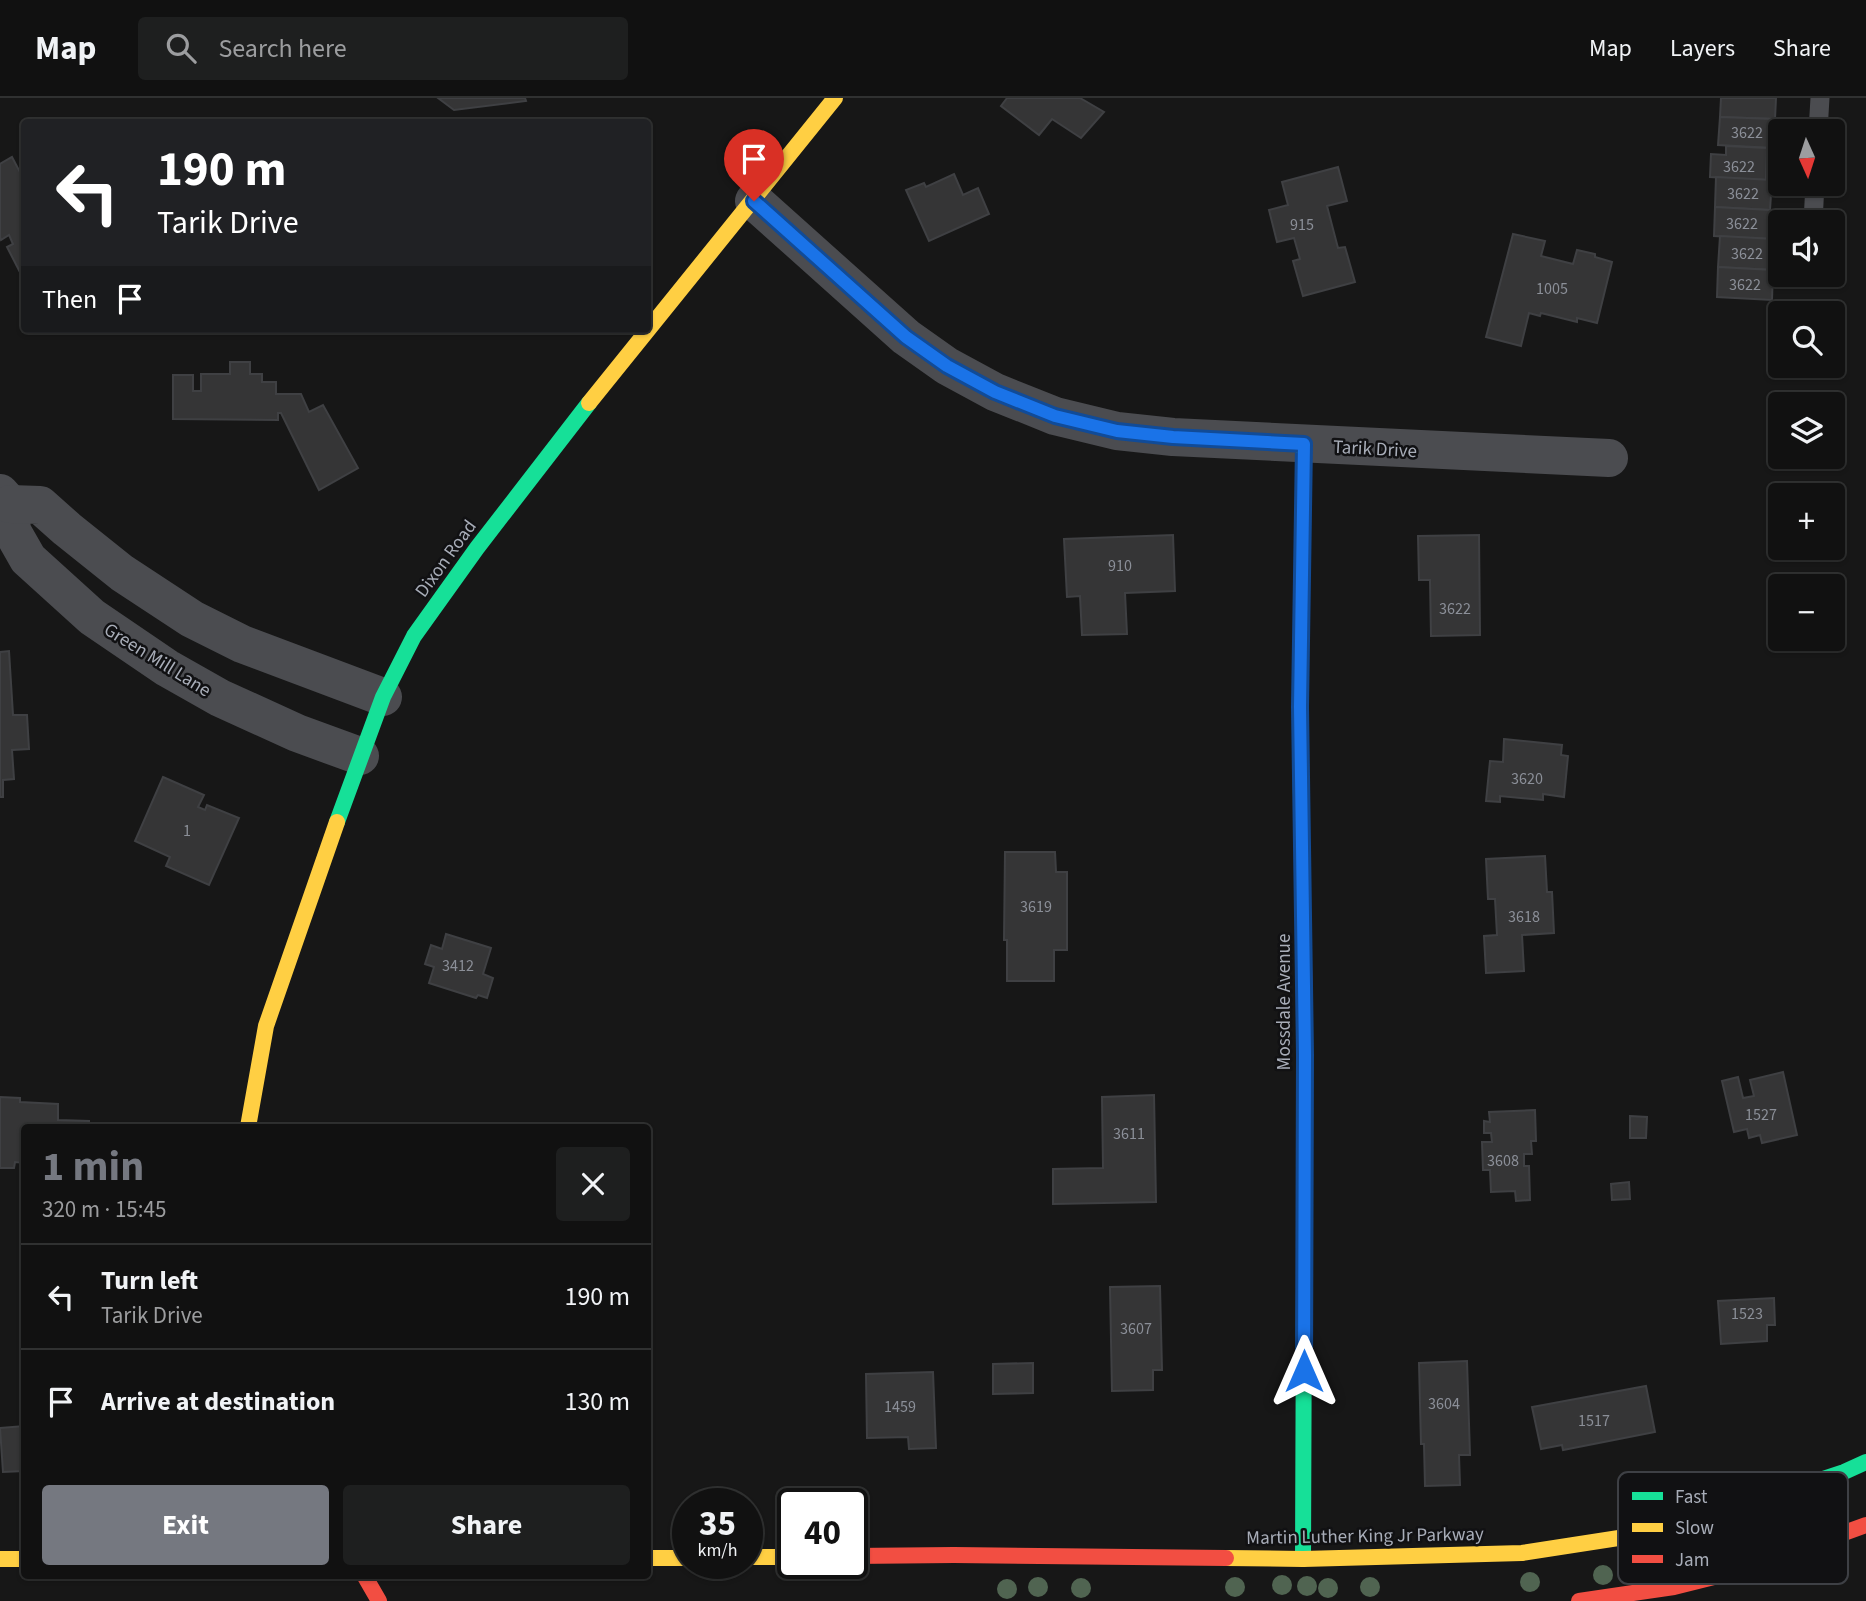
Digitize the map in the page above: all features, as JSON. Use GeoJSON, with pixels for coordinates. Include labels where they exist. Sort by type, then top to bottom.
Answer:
{"type":"FeatureCollection","features":[{"type":"Feature","properties":{"kind":"street","name":"Dixon Road"},"geometry":{"type":"LineString","coordinates":[[651,328],[835,98]]}},
{"type":"Feature","properties":{"kind":"street","name":"Tarik Drive"},"geometry":{"type":"LineString","coordinates":[[754,201],[906,337],[947,366],[995,392],[1055,416],[1117,431],[1173,437],[1609,458]]}},
{"type":"Feature","properties":{"kind":"street","name":"Dixon Road"},"geometry":{"type":"LineString","coordinates":[[249,1124],[266,1026],[359,757],[383,697],[414,636],[477,548],[647,333]]}},
{"type":"Feature","properties":{"kind":"street","name":"Mossdale Avenue"},"geometry":{"type":"LineString","coordinates":[[1303,1559],[1305,1055],[1300,707],[1304,444]]}},
{"type":"Feature","properties":{"kind":"street","name":"Green Mill Lane"},"geometry":{"type":"LineString","coordinates":[[359,757],[219,698],[167,668],[92,617],[28,559],[12,531],[5,498],[40,505],[122,573],[192,619],[242,644],[383,697]]}},
{"type":"Feature","properties":{"kind":"street","name":"Martin Luther King Jr Parkway"},"geometry":{"type":"LineString","coordinates":[[1844,1472],[1866,1462]]}},
{"type":"Feature","properties":{"kind":"street"},"geometry":{"type":"LineString","coordinates":[[1848,1532],[1866,1525]]}},
{"type":"Feature","properties":{"kind":"street","name":"Martin Luther King Jr Parkway"},"geometry":{"type":"LineString","coordinates":[[868,1556],[1303,1559],[1522,1553],[1618,1539]]}},
{"type":"Feature","properties":{"kind":"street"},"geometry":{"type":"LineString","coordinates":[[651,1558],[672,1558]]}},
{"type":"Feature","properties":{"kind":"street"},"geometry":{"type":"LineString","coordinates":[[0,1559],[21,1559]]}},
{"type":"Feature","properties":{"kind":"street"},"geometry":{"type":"LineString","coordinates":[[366,1579],[379,1601]]}},
{"type":"Feature","properties":{"kind":"street"},"geometry":{"type":"LineString","coordinates":[[1578,1601],[1686,1584]]}},
{"type":"Feature","properties":{"kind":"lane"},"geometry":{"type":"LineString","coordinates":[[1819,119],[1820,98]]}},
{"type":"Feature","properties":{"kind":"building"},"geometry":{"type":"Polygon","coordinates":[[[438,98],[525,98],[526,101],[454,110],[438,98]]]}},
{"type":"Feature","properties":{"kind":"building"},"geometry":{"type":"Polygon","coordinates":[[[1007,98],[1080,98],[1104,112],[1081,138],[1052,119],[1039,135],[1001,106],[1007,98]]]}},
{"type":"Feature","properties":{"kind":"building"},"geometry":{"type":"Polygon","coordinates":[[[1721,98],[1776,98],[1775,119],[1720,117],[1721,98]]]}},
{"type":"Feature","properties":{"kind":"building"},"geometry":{"type":"Polygon","coordinates":[[[1720,117],[1775,119],[1768,119],[1768,148],[1718,145],[1720,117]]]}},
{"type":"Feature","properties":{"kind":"building"},"geometry":{"type":"Polygon","coordinates":[[[1726,146],[1767,148],[1766,180],[1710,177],[1711,154],[1726,155],[1726,146]]]}},
{"type":"Feature","properties":{"kind":"building"},"geometry":{"type":"Polygon","coordinates":[[[12,157],[21,174],[21,274],[7,247],[13,244],[9,235],[1,240],[0,237],[0,164],[12,157]]]}},
{"type":"Feature","properties":{"kind":"building"},"geometry":{"type":"Polygon","coordinates":[[[1338,167],[1347,201],[1327,206],[1338,248],[1345,247],[1355,282],[1303,296],[1293,261],[1300,259],[1294,238],[1277,242],[1269,210],[1288,205],[1282,182],[1338,167]]]}},
{"type":"Feature","properties":{"kind":"building"},"geometry":{"type":"Polygon","coordinates":[[[954,174],[963,195],[978,188],[989,214],[929,241],[906,190],[924,183],[926,187],[954,174]]]}},
{"type":"Feature","properties":{"kind":"building"},"geometry":{"type":"Polygon","coordinates":[[[1716,177],[1768,180],[1770,210],[1715,207],[1716,177]]]}},
{"type":"Feature","properties":{"kind":"building"},"geometry":{"type":"Polygon","coordinates":[[[1715,207],[1770,210],[1768,239],[1714,236],[1715,207]]]}},
{"type":"Feature","properties":{"kind":"building"},"geometry":{"type":"Polygon","coordinates":[[[1513,234],[1545,241],[1541,256],[1573,264],[1577,250],[1612,262],[1597,323],[1529,313],[1521,346],[1486,337],[1513,234]]]}},
{"type":"Feature","properties":{"kind":"building"},"geometry":{"type":"Polygon","coordinates":[[[1720,236],[1768,239],[1768,270],[1718,267],[1720,236]]]}},
{"type":"Feature","properties":{"kind":"building"},"geometry":{"type":"Polygon","coordinates":[[[1718,267],[1768,270],[1768,287],[1772,287],[1772,300],[1717,297],[1718,267]]]}},
{"type":"Feature","properties":{"kind":"building"},"geometry":{"type":"Polygon","coordinates":[[[230,362],[250,362],[250,374],[262,374],[262,382],[276,382],[276,394],[301,394],[309,412],[323,405],[358,468],[319,490],[281,413],[278,413],[278,420],[173,419],[173,375],[193,375],[193,391],[201,391],[201,374],[230,374],[230,362]]]}},
{"type":"Feature","properties":{"kind":"building"},"geometry":{"type":"Polygon","coordinates":[[[1173,535],[1175,591],[1125,593],[1127,634],[1082,635],[1080,596],[1067,597],[1064,539],[1173,535]]]}},
{"type":"Feature","properties":{"kind":"building"},"geometry":{"type":"Polygon","coordinates":[[[1479,535],[1480,635],[1431,636],[1430,580],[1419,580],[1418,536],[1479,535]]]}},
{"type":"Feature","properties":{"kind":"building"},"geometry":{"type":"Polygon","coordinates":[[[9,651],[13,715],[27,715],[29,749],[12,750],[14,779],[3,780],[3,797],[0,797],[0,652],[9,651]]]}},
{"type":"Feature","properties":{"kind":"building"},"geometry":{"type":"Polygon","coordinates":[[[1504,739],[1562,745],[1561,755],[1568,756],[1564,797],[1543,794],[1543,800],[1500,796],[1500,802],[1486,801],[1490,761],[1503,762],[1504,739]]]}},
{"type":"Feature","properties":{"kind":"building"},"geometry":{"type":"Polygon","coordinates":[[[163,777],[204,795],[198,807],[205,810],[207,805],[239,818],[209,885],[166,866],[170,857],[135,841],[163,777]]]}},
{"type":"Feature","properties":{"kind":"building"},"geometry":{"type":"Polygon","coordinates":[[[1005,852],[1055,852],[1056,872],[1067,872],[1067,950],[1054,950],[1054,981],[1007,981],[1007,940],[1004,940],[1005,852]]]}},
{"type":"Feature","properties":{"kind":"building"},"geometry":{"type":"Polygon","coordinates":[[[1545,856],[1547,892],[1552,892],[1554,933],[1522,935],[1524,971],[1486,973],[1484,936],[1497,935],[1495,899],[1488,899],[1486,859],[1545,856]]]}},
{"type":"Feature","properties":{"kind":"building"},"geometry":{"type":"Polygon","coordinates":[[[446,934],[491,948],[483,974],[493,978],[487,998],[478,995],[476,998],[429,983],[434,967],[425,964],[431,945],[442,949],[446,934]]]}},
{"type":"Feature","properties":{"kind":"building"},"geometry":{"type":"Polygon","coordinates":[[[1783,1072],[1797,1135],[1762,1143],[1760,1135],[1749,1138],[1747,1129],[1734,1132],[1722,1081],[1738,1077],[1743,1098],[1754,1096],[1750,1080],[1783,1072]]]}},
{"type":"Feature","properties":{"kind":"building"},"geometry":{"type":"Polygon","coordinates":[[[1154,1095],[1156,1202],[1053,1204],[1053,1169],[1103,1168],[1102,1097],[1154,1095]]]}},
{"type":"Feature","properties":{"kind":"building"},"geometry":{"type":"Polygon","coordinates":[[[0,1097],[20,1098],[20,1102],[58,1104],[58,1120],[89,1121],[89,1124],[21,1124],[21,1163],[15,1162],[14,1168],[0,1168],[0,1097]]]}},
{"type":"Feature","properties":{"kind":"building"},"geometry":{"type":"Polygon","coordinates":[[[1535,1110],[1536,1141],[1531,1141],[1532,1154],[1524,1154],[1524,1166],[1529,1166],[1530,1200],[1516,1201],[1515,1191],[1491,1192],[1490,1170],[1483,1170],[1482,1142],[1492,1142],[1491,1133],[1484,1133],[1484,1121],[1490,1122],[1489,1112],[1535,1110]]]}},
{"type":"Feature","properties":{"kind":"building"},"geometry":{"type":"Polygon","coordinates":[[[1630,1116],[1647,1117],[1646,1138],[1630,1138],[1630,1116]]]}},
{"type":"Feature","properties":{"kind":"building"},"geometry":{"type":"Polygon","coordinates":[[[1629,1182],[1630,1199],[1612,1200],[1611,1184],[1629,1182]]]}},
{"type":"Feature","properties":{"kind":"building"},"geometry":{"type":"Polygon","coordinates":[[[1160,1286],[1162,1370],[1153,1370],[1153,1390],[1112,1391],[1110,1287],[1160,1286]]]}},
{"type":"Feature","properties":{"kind":"building"},"geometry":{"type":"Polygon","coordinates":[[[1774,1298],[1775,1325],[1767,1325],[1767,1341],[1721,1344],[1718,1301],[1774,1298]]]}},
{"type":"Feature","properties":{"kind":"building"},"geometry":{"type":"Polygon","coordinates":[[[1467,1361],[1470,1455],[1459,1455],[1460,1485],[1425,1486],[1419,1363],[1467,1361]]]}},
{"type":"Feature","properties":{"kind":"building"},"geometry":{"type":"Polygon","coordinates":[[[1033,1363],[1033,1393],[993,1394],[993,1364],[1033,1363]]]}},
{"type":"Feature","properties":{"kind":"building"},"geometry":{"type":"Polygon","coordinates":[[[933,1372],[936,1448],[909,1449],[908,1437],[867,1438],[866,1374],[933,1372]]]}},
{"type":"Feature","properties":{"kind":"building"},"geometry":{"type":"Polygon","coordinates":[[[1646,1386],[1655,1432],[1563,1450],[1562,1445],[1541,1449],[1532,1407],[1646,1386]]]}},
{"type":"Feature","properties":{"kind":"building"},"geometry":{"type":"Polygon","coordinates":[[[21,1426],[21,1471],[3,1472],[0,1428],[21,1426]]]}},
{"type":"Feature","properties":{"kind":"traffic: fast"},"geometry":{"type":"LineString","coordinates":[[337,822],[383,697],[414,636],[477,548],[589,403]]}},
{"type":"Feature","properties":{"kind":"traffic: fast"},"geometry":{"type":"LineString","coordinates":[[1301,796],[1304,445]]}},
{"type":"Feature","properties":{"kind":"traffic: fast"},"geometry":{"type":"LineString","coordinates":[[1303,1559],[1305,1023]]}},
{"type":"Feature","properties":{"kind":"traffic: fast"},"geometry":{"type":"LineString","coordinates":[[1844,1472],[1866,1462]]}},
{"type":"Feature","properties":{"kind":"traffic: slow"},"geometry":{"type":"LineString","coordinates":[[651,326],[835,98]]}},
{"type":"Feature","properties":{"kind":"traffic: slow"},"geometry":{"type":"LineString","coordinates":[[589,403],[645,333]]}},
{"type":"Feature","properties":{"kind":"traffic: slow"},"geometry":{"type":"LineString","coordinates":[[249,1124],[266,1026],[337,822]]}},
{"type":"Feature","properties":{"kind":"traffic: slow"},"geometry":{"type":"LineString","coordinates":[[1226,1558],[1303,1559],[1522,1553],[1618,1538]]}},
{"type":"Feature","properties":{"kind":"traffic: slow"},"geometry":{"type":"LineString","coordinates":[[763,1557],[777,1557]]}},
{"type":"Feature","properties":{"kind":"traffic: slow"},"geometry":{"type":"LineString","coordinates":[[651,1558],[672,1558]]}},
{"type":"Feature","properties":{"kind":"traffic: slow"},"geometry":{"type":"LineString","coordinates":[[0,1559],[21,1559]]}},
{"type":"Feature","properties":{"kind":"traffic: jam"},"geometry":{"type":"LineString","coordinates":[[1301,796],[1305,1023]]}},
{"type":"Feature","properties":{"kind":"traffic: jam"},"geometry":{"type":"LineString","coordinates":[[1848,1532],[1866,1525]]}},
{"type":"Feature","properties":{"kind":"traffic: jam"},"geometry":{"type":"LineString","coordinates":[[868,1556],[1226,1558]]}},
{"type":"Feature","properties":{"kind":"traffic: jam"},"geometry":{"type":"LineString","coordinates":[[366,1579],[379,1601]]}},
{"type":"Feature","properties":{"kind":"traffic: jam"},"geometry":{"type":"LineString","coordinates":[[1579,1601],[1686,1584]]}},
{"type":"Feature","properties":{"kind":"route"},"geometry":{"type":"LineString","coordinates":[[754,201],[906,337],[947,366],[995,392],[1055,416],[1117,431],[1173,437],[1304,444],[1300,707],[1305,1055],[1304,1371]]}}]}
